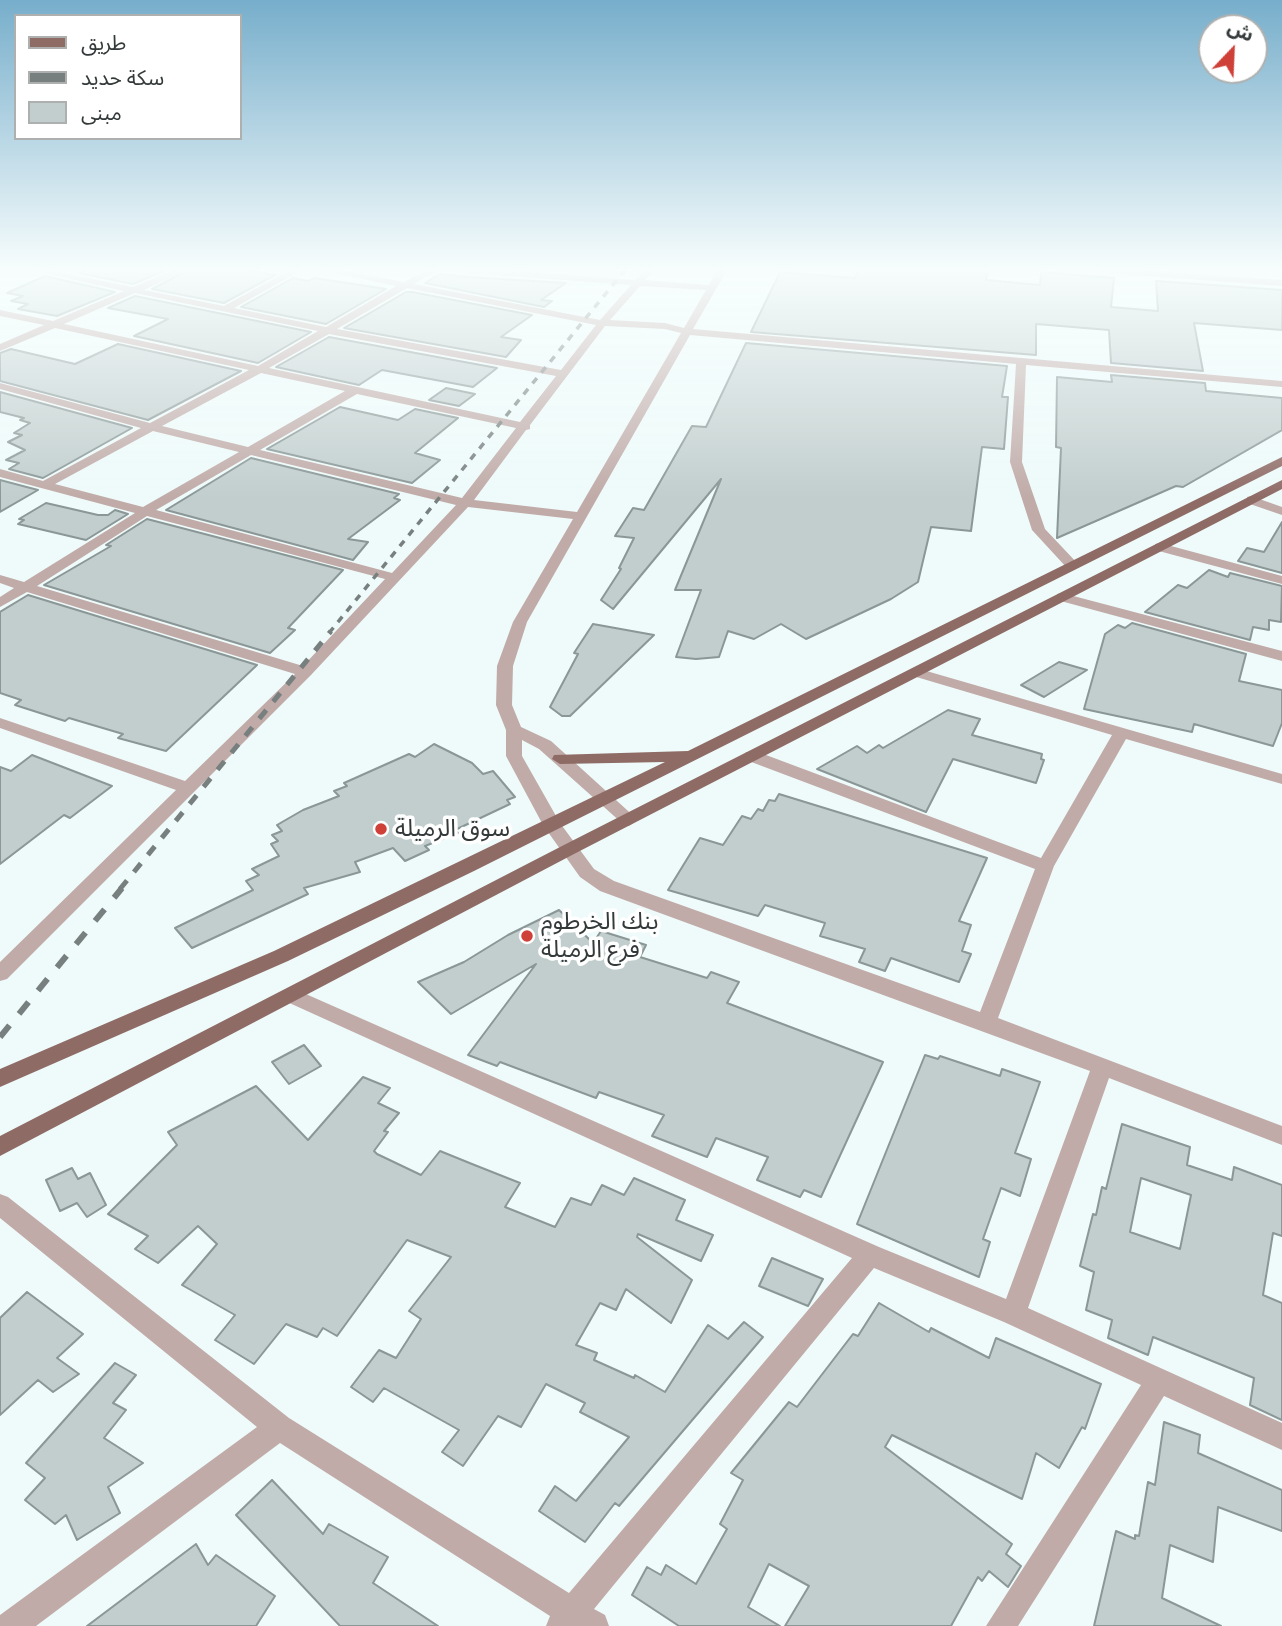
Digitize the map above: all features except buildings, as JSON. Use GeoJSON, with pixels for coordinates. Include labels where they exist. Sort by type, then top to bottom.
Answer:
{"type":"FeatureCollection","features":[{"type":"Feature","properties":{"kind":"main road"},"geometry":{"type":"LineString","coordinates":[[0,1079],[281,957],[606,800],[1282,461]]}},
{"type":"Feature","properties":{"kind":"main road"},"geometry":{"type":"LineString","coordinates":[[0,1147],[568,849],[918,673],[1282,484]]}},
{"type":"Feature","properties":{"kind":"main road"},"geometry":{"type":"LineString","coordinates":[[560,759],[637,759],[696,754]]}},
{"type":"Feature","properties":{"kind":"street"},"geometry":{"type":"LineString","coordinates":[[149,346],[526,427]]}},
{"type":"Feature","properties":{"kind":"street"},"geometry":{"type":"LineString","coordinates":[[47,485],[299,346]]}},
{"type":"Feature","properties":{"kind":"street"},"geometry":{"type":"LineString","coordinates":[[412,346],[564,374]]}},
{"type":"Feature","properties":{"kind":"street"},"geometry":{"type":"LineString","coordinates":[[0,974],[306,672],[396,578],[465,503],[526,427],[585,346]]}},
{"type":"Feature","properties":{"kind":"street"},"geometry":{"type":"LineString","coordinates":[[679,346],[520,622],[505,666],[504,705],[514,730],[514,756],[568,849],[587,873],[607,886],[986,1022],[1282,1136]]}},
{"type":"Feature","properties":{"kind":"street"},"geometry":{"type":"LineString","coordinates":[[847,346],[1282,384]]}},
{"type":"Feature","properties":{"kind":"street"},"geometry":{"type":"LineString","coordinates":[[1021,361],[1016,462],[1039,530],[1057,545],[1072,565]]}},
{"type":"Feature","properties":{"kind":"street"},"geometry":{"type":"LineString","coordinates":[[0,386],[150,427],[465,503],[579,516]]}},
{"type":"Feature","properties":{"kind":"street"},"geometry":{"type":"LineString","coordinates":[[0,603],[146,511],[354,391]]}},
{"type":"Feature","properties":{"kind":"street"},"geometry":{"type":"LineString","coordinates":[[0,473],[396,578]]}},
{"type":"Feature","properties":{"kind":"street"},"geometry":{"type":"LineString","coordinates":[[1251,500],[1282,511]]}},
{"type":"Feature","properties":{"kind":"street"},"geometry":{"type":"LineString","coordinates":[[1160,547],[1282,580]]}},
{"type":"Feature","properties":{"kind":"street"},"geometry":{"type":"LineString","coordinates":[[0,579],[306,672]]}},
{"type":"Feature","properties":{"kind":"street"},"geometry":{"type":"LineString","coordinates":[[1062,597],[1282,656]]}},
{"type":"Feature","properties":{"kind":"street"},"geometry":{"type":"LineString","coordinates":[[918,673],[1282,779]]}},
{"type":"Feature","properties":{"kind":"street"},"geometry":{"type":"LineString","coordinates":[[0,723],[187,788]]}},
{"type":"Feature","properties":{"kind":"street"},"geometry":{"type":"LineString","coordinates":[[514,730],[545,745],[629,820]]}},
{"type":"Feature","properties":{"kind":"street"},"geometry":{"type":"LineString","coordinates":[[986,1022],[1045,866],[1120,734]]}},
{"type":"Feature","properties":{"kind":"street"},"geometry":{"type":"LineString","coordinates":[[752,756],[1045,866]]}},
{"type":"Feature","properties":{"kind":"street"},"geometry":{"type":"LineString","coordinates":[[292,996],[870,1255],[1013,1314],[1282,1437]]}},
{"type":"Feature","properties":{"kind":"street"},"geometry":{"type":"LineString","coordinates":[[1013,1314],[1102,1068]]}},
{"type":"Feature","properties":{"kind":"street"},"geometry":{"type":"LineString","coordinates":[[0,1205],[279,1427],[576,1621],[870,1255]]}},
{"type":"Feature","properties":{"kind":"street"},"geometry":{"type":"LineString","coordinates":[[1000,1626],[1158,1382]]}},
{"type":"Feature","properties":{"kind":"street"},"geometry":{"type":"LineString","coordinates":[[11,1626],[279,1427]]}},
{"type":"Feature","properties":{"kind":"railway"},"geometry":{"type":"LineString","coordinates":[[329,633],[563,346]]}},
{"type":"Feature","properties":{"kind":"railway"},"geometry":{"type":"LineString","coordinates":[[120,889],[331,631]]}},
{"type":"Feature","properties":{"kind":"railway"},"geometry":{"type":"LineString","coordinates":[[0,1037],[122,888]]}},
{"type":"Feature","properties":{"kind":"place","name":"سوق الرميلة"},"geometry":{"type":"Point","coordinates":[381,829]}},
{"type":"Feature","properties":{"kind":"place","name":"بنك الخرطوم فرع الرميلة"},"geometry":{"type":"Point","coordinates":[527,936]}}]}
